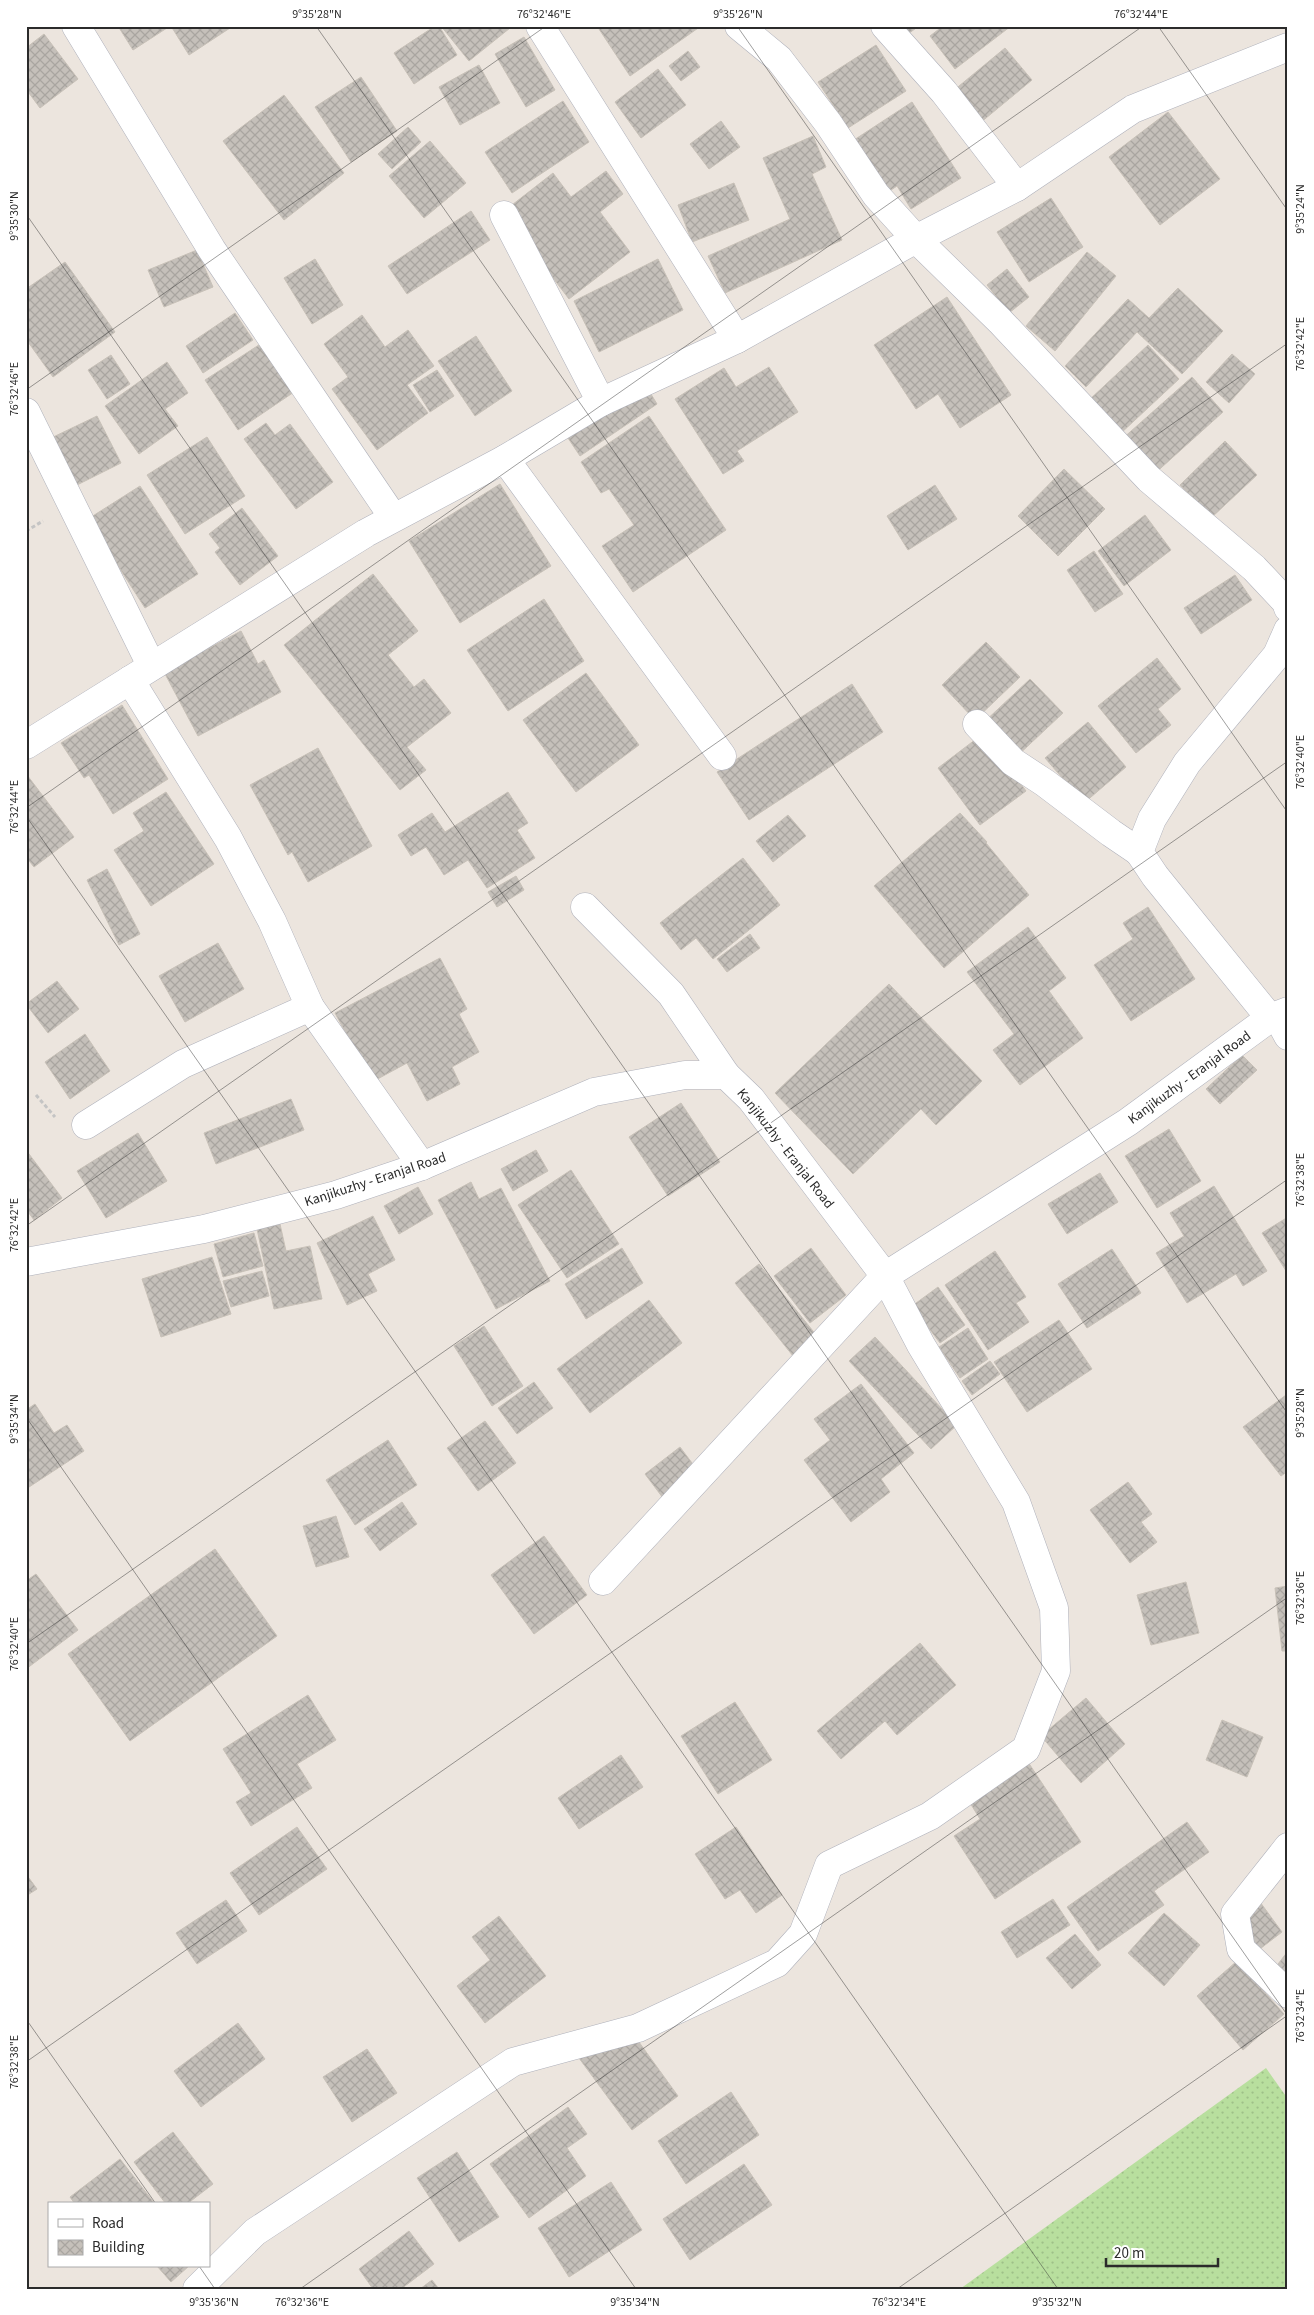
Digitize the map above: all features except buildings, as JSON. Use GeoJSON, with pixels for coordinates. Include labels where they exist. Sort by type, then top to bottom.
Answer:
{"type":"FeatureCollection","features":[{"type":"Feature","properties":{"kind":"street"},"geometry":{"type":"LineString","coordinates":[[76,26],[212,250],[393,517]]}},
{"type":"Feature","properties":{"kind":"street"},"geometry":{"type":"LineString","coordinates":[[540,26],[737,339]]}},
{"type":"Feature","properties":{"kind":"street"},"geometry":{"type":"LineString","coordinates":[[739,26],[779,59],[828,123],[876,195],[916,240],[1000,321],[1149,480],[1254,568],[1286,602],[1288,608]]}},
{"type":"Feature","properties":{"kind":"street"},"geometry":{"type":"LineString","coordinates":[[885,26],[944,92],[1017,187]]}},
{"type":"Feature","properties":{"kind":"street"},"geometry":{"type":"LineString","coordinates":[[26,745],[393,517],[505,459],[601,402],[737,339],[916,240],[1017,187],[1133,109],[1288,47]]}},
{"type":"Feature","properties":{"kind":"street"},"geometry":{"type":"LineString","coordinates":[[504,215],[601,402]]}},
{"type":"Feature","properties":{"kind":"street"},"geometry":{"type":"LineString","coordinates":[[26,412],[140,673],[272,921],[310,1007],[422,1166]]}},
{"type":"Feature","properties":{"kind":"street"},"geometry":{"type":"LineString","coordinates":[[505,459],[722,756]]}},
{"type":"Feature","properties":{"kind":"street"},"geometry":{"type":"LineString","coordinates":[[1139,852],[1152,819],[1187,763],[1277,655],[1288,630]]}},
{"type":"Feature","properties":{"kind":"street"},"geometry":{"type":"LineString","coordinates":[[977,724],[1013,762],[1045,783],[1139,852],[1155,876],[1281,1020]]}},
{"type":"Feature","properties":{"kind":"street"},"geometry":{"type":"LineString","coordinates":[[585,908],[672,994],[726,1075]]}},
{"type":"Feature","properties":{"kind":"street"},"geometry":{"type":"LineString","coordinates":[[86,1125],[183,1064],[310,1007]]}},
{"type":"Feature","properties":{"kind":"street","name":"Kanjikuzhy - Eranjal Road"},"geometry":{"type":"LineString","coordinates":[[26,1262],[204,1229],[336,1195],[422,1166],[594,1092],[685,1075],[726,1075],[751,1099],[885,1276],[1128,1122],[1281,1020]]}},
{"type":"Feature","properties":{"kind":"street"},"geometry":{"type":"LineString","coordinates":[[197,2289],[255,2232],[513,2062],[638,2028],[777,1963],[803,1934],[829,1865],[930,1816],[1026,1749],[1056,1671],[1054,1608],[1016,1502],[921,1345],[885,1276],[603,1582]]}},
{"type":"Feature","properties":{"kind":"street"},"geometry":{"type":"LineString","coordinates":[[1288,1847],[1235,1914],[1240,1949],[1288,1994]]}},
{"type":"Feature","properties":{"kind":"green space"},"geometry":{"type":"Polygon","coordinates":[[[1266,2068],[1288,2099],[1288,2289],[960,2289],[1266,2068]]]}}]}
